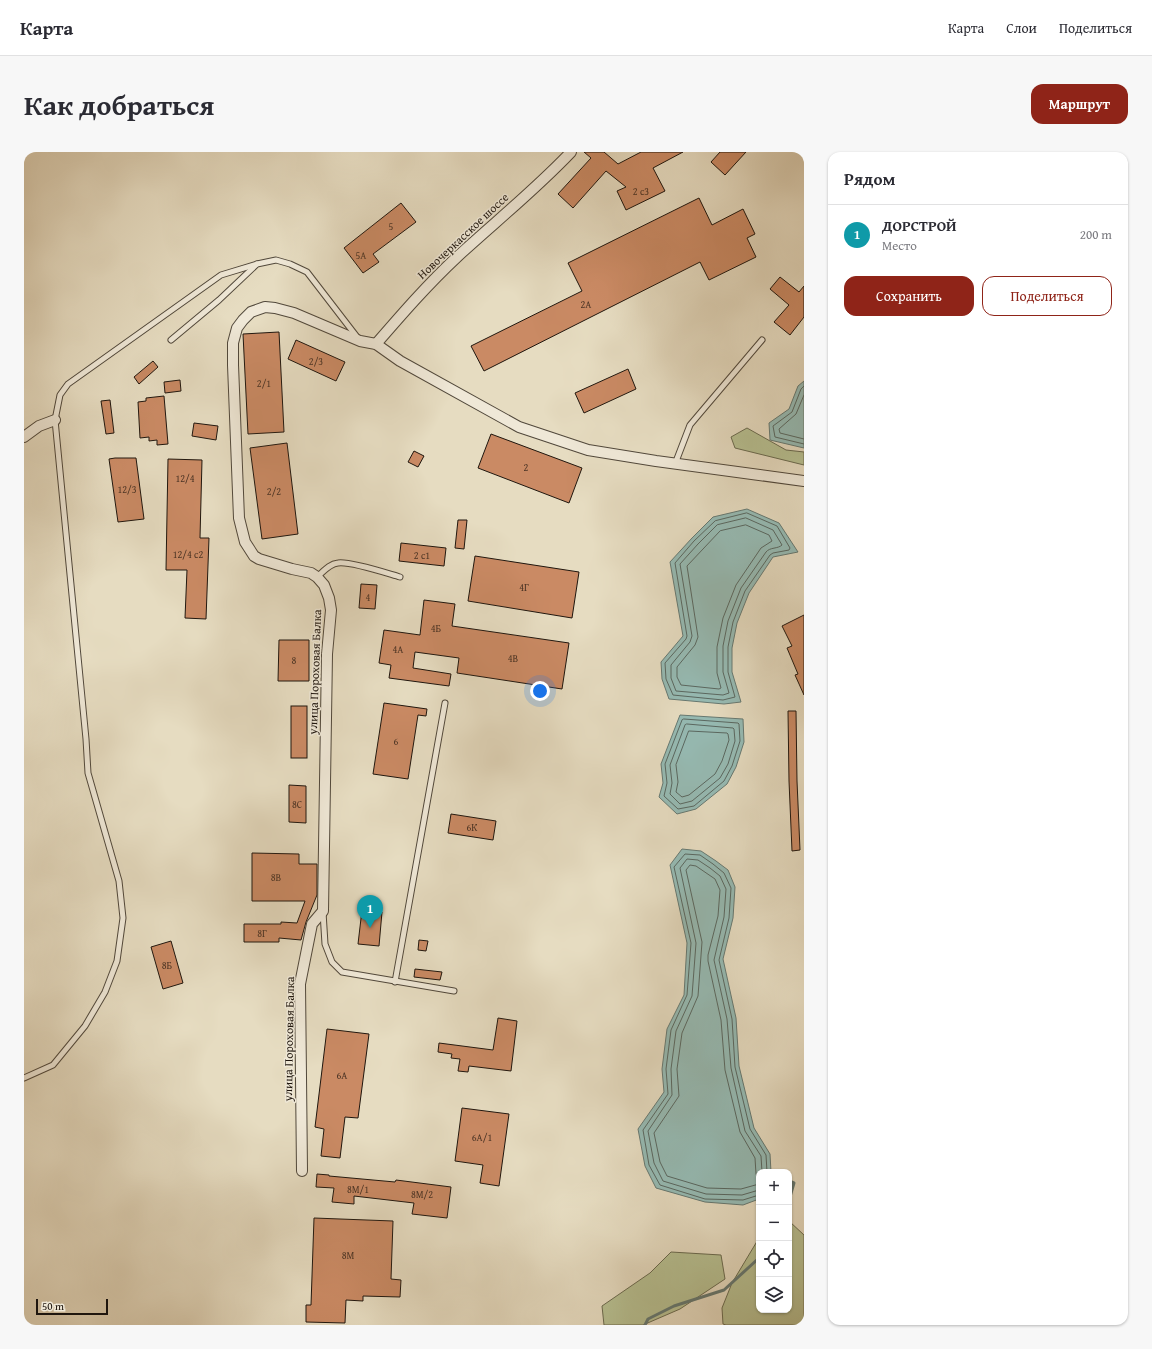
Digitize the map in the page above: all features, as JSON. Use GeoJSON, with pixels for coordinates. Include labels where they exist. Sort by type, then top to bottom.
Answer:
{"type":"FeatureCollection","features":[{"type":"Feature","properties":{"kind":"street","name":"Новочеркасское шоссе"},"geometry":{"type":"LineString","coordinates":[[376,344],[414,300],[456,258],[548,176],[571,152]]}},
{"type":"Feature","properties":{"kind":"street"},"geometry":{"type":"LineString","coordinates":[[317,577],[310,573],[259,559],[254,556],[245,542],[239,518],[233,343],[237,328],[243,320],[252,312],[265,307],[294,313],[360,341],[376,344],[400,361],[519,427],[588,450],[675,464],[804,481]]}},
{"type":"Feature","properties":{"kind":"street"},"geometry":{"type":"LineString","coordinates":[[24,437],[39,426],[55,420]]}},
{"type":"Feature","properties":{"kind":"street","name":"улица Пороховая Балка"},"geometry":{"type":"LineString","coordinates":[[302,1171],[300,984],[312,924],[323,911],[327,654],[331,610],[329,598],[324,585],[317,577]]}},
{"type":"Feature","properties":{"kind":"lane"},"geometry":{"type":"LineString","coordinates":[[24,1078],[53,1064],[85,1026],[105,992],[117,961],[123,918],[119,881],[88,773],[55,420],[60,395],[68,384],[221,275],[276,260],[308,272],[360,341]]}},
{"type":"Feature","properties":{"kind":"lane"},"geometry":{"type":"LineString","coordinates":[[171,340],[219,300],[257,264]]}},
{"type":"Feature","properties":{"kind":"lane"},"geometry":{"type":"LineString","coordinates":[[675,464],[690,425],[762,340]]}},
{"type":"Feature","properties":{"kind":"lane"},"geometry":{"type":"LineString","coordinates":[[317,577],[328,566],[338,563],[348,563],[400,577]]}},
{"type":"Feature","properties":{"kind":"lane"},"geometry":{"type":"LineString","coordinates":[[395,982],[445,703]]}},
{"type":"Feature","properties":{"kind":"lane"},"geometry":{"type":"LineString","coordinates":[[323,911],[325,944],[332,962],[342,972],[454,991]]}},
{"type":"Feature","properties":{"kind":"green space"},"geometry":{"type":"Polygon","coordinates":[[[747,428],[786,450],[804,452],[804,465],[735,448],[731,437],[747,428]]]}},
{"type":"Feature","properties":{"kind":"green space"},"geometry":{"type":"Polygon","coordinates":[[[792,1224],[804,1235],[804,1325],[723,1324],[722,1308],[732,1283],[756,1243],[756,1313],[792,1313],[792,1224]]]}},
{"type":"Feature","properties":{"kind":"green space"},"geometry":{"type":"Polygon","coordinates":[[[671,1252],[721,1255],[725,1279],[680,1309],[643,1325],[604,1325],[602,1306],[650,1273],[671,1252]]]}},
{"type":"Feature","properties":{"kind":"water"},"geometry":{"type":"Polygon","coordinates":[[[804,381],[804,448],[770,440],[769,423],[789,409],[798,386],[804,381]]]}},
{"type":"Feature","properties":{"kind":"water"},"geometry":{"type":"Polygon","coordinates":[[[747,509],[779,523],[798,552],[773,557],[749,593],[737,623],[732,648],[732,672],[741,702],[724,704],[669,699],[662,679],[661,662],[683,636],[670,562],[713,517],[747,509]]]}},
{"type":"Feature","properties":{"kind":"water"},"geometry":{"type":"Polygon","coordinates":[[[680,715],[743,719],[744,742],[736,767],[727,784],[696,809],[677,814],[659,797],[663,783],[661,764],[680,715]]]}},
{"type":"Feature","properties":{"kind":"water"},"geometry":{"type":"Polygon","coordinates":[[[682,849],[701,851],[728,870],[735,887],[733,918],[723,959],[736,1018],[739,1066],[754,1128],[770,1154],[771,1169],[756,1169],[756,1200],[743,1205],[705,1202],[656,1188],[645,1166],[638,1129],[664,1092],[662,1069],[667,1029],[684,995],[687,943],[670,865],[682,849]]]}},
{"type":"Feature","properties":{"kind":"building"},"geometry":{"type":"Polygon","coordinates":[[[584,152],[604,152],[618,164],[641,152],[683,152],[653,168],[665,191],[626,210],[617,191],[626,187],[606,171],[573,208],[558,194],[591,158],[584,152]]]}},
{"type":"Feature","properties":{"kind":"building"},"geometry":{"type":"Polygon","coordinates":[[[720,152],[746,152],[725,175],[711,162],[720,152]]]}},
{"type":"Feature","properties":{"kind":"building"},"geometry":{"type":"Polygon","coordinates":[[[699,198],[712,225],[743,209],[755,234],[747,238],[756,257],[709,280],[700,262],[484,371],[471,346],[582,291],[568,263],[699,198]]]}},
{"type":"Feature","properties":{"kind":"building"},"geometry":{"type":"Polygon","coordinates":[[[401,203],[416,222],[373,254],[379,262],[363,273],[344,248],[401,203]]]}},
{"type":"Feature","properties":{"kind":"building"},"geometry":{"type":"Polygon","coordinates":[[[780,277],[799,292],[804,286],[804,317],[790,335],[774,322],[789,305],[770,289],[780,277]]]}},
{"type":"Feature","properties":{"kind":"building"},"geometry":{"type":"Polygon","coordinates":[[[279,332],[284,432],[248,434],[243,334],[279,332]]]}},
{"type":"Feature","properties":{"kind":"building"},"geometry":{"type":"Polygon","coordinates":[[[296,340],[345,362],[336,381],[288,359],[296,340]]]}},
{"type":"Feature","properties":{"kind":"building"},"geometry":{"type":"Polygon","coordinates":[[[153,361],[158,367],[139,384],[134,377],[153,361]]]}},
{"type":"Feature","properties":{"kind":"building"},"geometry":{"type":"Polygon","coordinates":[[[628,369],[636,389],[584,413],[575,393],[628,369]]]}},
{"type":"Feature","properties":{"kind":"building"},"geometry":{"type":"Polygon","coordinates":[[[180,380],[181,391],[165,393],[164,382],[180,380]]]}},
{"type":"Feature","properties":{"kind":"building"},"geometry":{"type":"Polygon","coordinates":[[[164,396],[168,444],[157,445],[157,440],[149,441],[149,437],[140,438],[138,402],[146,401],[146,398],[164,396]]]}},
{"type":"Feature","properties":{"kind":"building"},"geometry":{"type":"Polygon","coordinates":[[[110,400],[114,433],[106,434],[101,401],[110,400]]]}},
{"type":"Feature","properties":{"kind":"building"},"geometry":{"type":"Polygon","coordinates":[[[194,423],[218,426],[216,440],[192,436],[194,423]]]}},
{"type":"Feature","properties":{"kind":"building"},"geometry":{"type":"Polygon","coordinates":[[[491,434],[582,468],[569,503],[478,468],[491,434]]]}},
{"type":"Feature","properties":{"kind":"building"},"geometry":{"type":"Polygon","coordinates":[[[287,443],[298,534],[262,539],[250,448],[287,443]]]}},
{"type":"Feature","properties":{"kind":"building"},"geometry":{"type":"Polygon","coordinates":[[[414,451],[424,456],[418,467],[408,462],[414,451]]]}},
{"type":"Feature","properties":{"kind":"building"},"geometry":{"type":"Polygon","coordinates":[[[136,458],[144,519],[118,522],[109,459],[136,458]]]}},
{"type":"Feature","properties":{"kind":"building"},"geometry":{"type":"Polygon","coordinates":[[[168,459],[202,460],[200,538],[209,538],[206,619],[185,618],[187,570],[166,570],[168,459]]]}},
{"type":"Feature","properties":{"kind":"building"},"geometry":{"type":"Polygon","coordinates":[[[458,520],[467,520],[464,549],[455,548],[458,520]]]}},
{"type":"Feature","properties":{"kind":"building"},"geometry":{"type":"Polygon","coordinates":[[[401,543],[446,548],[444,566],[399,561],[401,543]]]}},
{"type":"Feature","properties":{"kind":"building"},"geometry":{"type":"Polygon","coordinates":[[[475,556],[579,572],[572,618],[468,601],[475,556]]]}},
{"type":"Feature","properties":{"kind":"building"},"geometry":{"type":"Polygon","coordinates":[[[361,584],[377,585],[375,609],[359,608],[361,584]]]}},
{"type":"Feature","properties":{"kind":"building"},"geometry":{"type":"Polygon","coordinates":[[[424,600],[455,604],[452,626],[569,643],[562,689],[457,673],[459,658],[415,652],[413,668],[451,674],[449,686],[389,678],[391,665],[379,663],[384,630],[420,635],[424,600]]]}},
{"type":"Feature","properties":{"kind":"building"},"geometry":{"type":"Polygon","coordinates":[[[804,615],[804,695],[795,675],[798,674],[787,648],[792,646],[782,626],[804,615]]]}},
{"type":"Feature","properties":{"kind":"building"},"geometry":{"type":"Polygon","coordinates":[[[279,640],[309,640],[309,681],[278,681],[279,640]]]}},
{"type":"Feature","properties":{"kind":"building"},"geometry":{"type":"Polygon","coordinates":[[[384,703],[427,709],[426,716],[418,715],[408,779],[373,774],[384,703]]]}},
{"type":"Feature","properties":{"kind":"building"},"geometry":{"type":"Polygon","coordinates":[[[291,706],[307,706],[307,758],[291,758],[291,706]]]}},
{"type":"Feature","properties":{"kind":"building"},"geometry":{"type":"Polygon","coordinates":[[[788,711],[796,711],[800,850],[792,851],[789,781],[788,711]]]}},
{"type":"Feature","properties":{"kind":"building"},"geometry":{"type":"Polygon","coordinates":[[[289,785],[306,786],[306,823],[289,822],[289,785]]]}},
{"type":"Feature","properties":{"kind":"building"},"geometry":{"type":"Polygon","coordinates":[[[451,814],[496,821],[493,840],[448,833],[451,814]]]}},
{"type":"Feature","properties":{"kind":"building"},"geometry":{"type":"Polygon","coordinates":[[[252,853],[299,854],[299,864],[317,864],[317,895],[306,922],[301,940],[279,938],[279,942],[244,942],[244,924],[281,924],[281,922],[297,923],[305,901],[252,901],[252,853]]]}},
{"type":"Feature","properties":{"kind":"building"},"geometry":{"type":"Polygon","coordinates":[[[362,910],[382,912],[379,946],[358,944],[362,910]]]}},
{"type":"Feature","properties":{"kind":"building"},"geometry":{"type":"Polygon","coordinates":[[[419,940],[428,941],[426,951],[418,950],[419,940]]]}},
{"type":"Feature","properties":{"kind":"building"},"geometry":{"type":"Polygon","coordinates":[[[171,941],[183,983],[163,989],[151,947],[171,941]]]}},
{"type":"Feature","properties":{"kind":"building"},"geometry":{"type":"Polygon","coordinates":[[[415,969],[442,972],[440,980],[414,977],[415,969]]]}},
{"type":"Feature","properties":{"kind":"building"},"geometry":{"type":"Polygon","coordinates":[[[498,1018],[517,1021],[511,1071],[469,1066],[468,1072],[458,1071],[460,1059],[451,1058],[452,1054],[438,1052],[439,1043],[493,1050],[498,1018]]]}},
{"type":"Feature","properties":{"kind":"building"},"geometry":{"type":"Polygon","coordinates":[[[327,1029],[369,1034],[358,1118],[345,1117],[340,1158],[321,1156],[324,1129],[315,1127],[327,1029]]]}},
{"type":"Feature","properties":{"kind":"building"},"geometry":{"type":"Polygon","coordinates":[[[462,1108],[509,1114],[499,1186],[480,1183],[483,1165],[455,1161],[462,1108]]]}},
{"type":"Feature","properties":{"kind":"building"},"geometry":{"type":"Polygon","coordinates":[[[317,1174],[395,1182],[396,1180],[451,1187],[447,1218],[412,1214],[414,1203],[354,1196],[354,1204],[332,1202],[334,1188],[316,1187],[317,1174]]]}},
{"type":"Feature","properties":{"kind":"building"},"geometry":{"type":"Polygon","coordinates":[[[314,1218],[393,1221],[391,1279],[401,1280],[400,1297],[363,1296],[363,1301],[346,1300],[345,1323],[306,1322],[306,1305],[311,1305],[314,1218]]]}},
{"type":"Feature","properties":{"kind":"waterway"},"geometry":{"type":"LineString","coordinates":[[792,1182],[794,1183],[792,1190]]}},
{"type":"Feature","properties":{"kind":"waterway"},"geometry":{"type":"LineString","coordinates":[[645,1325],[648,1319],[674,1306],[724,1290],[756,1261]]}},
{"type":"Feature","properties":{"kind":"place","name":"ДОРСТРОЙ"},"geometry":{"type":"Point","coordinates":[370,928]}}]}
